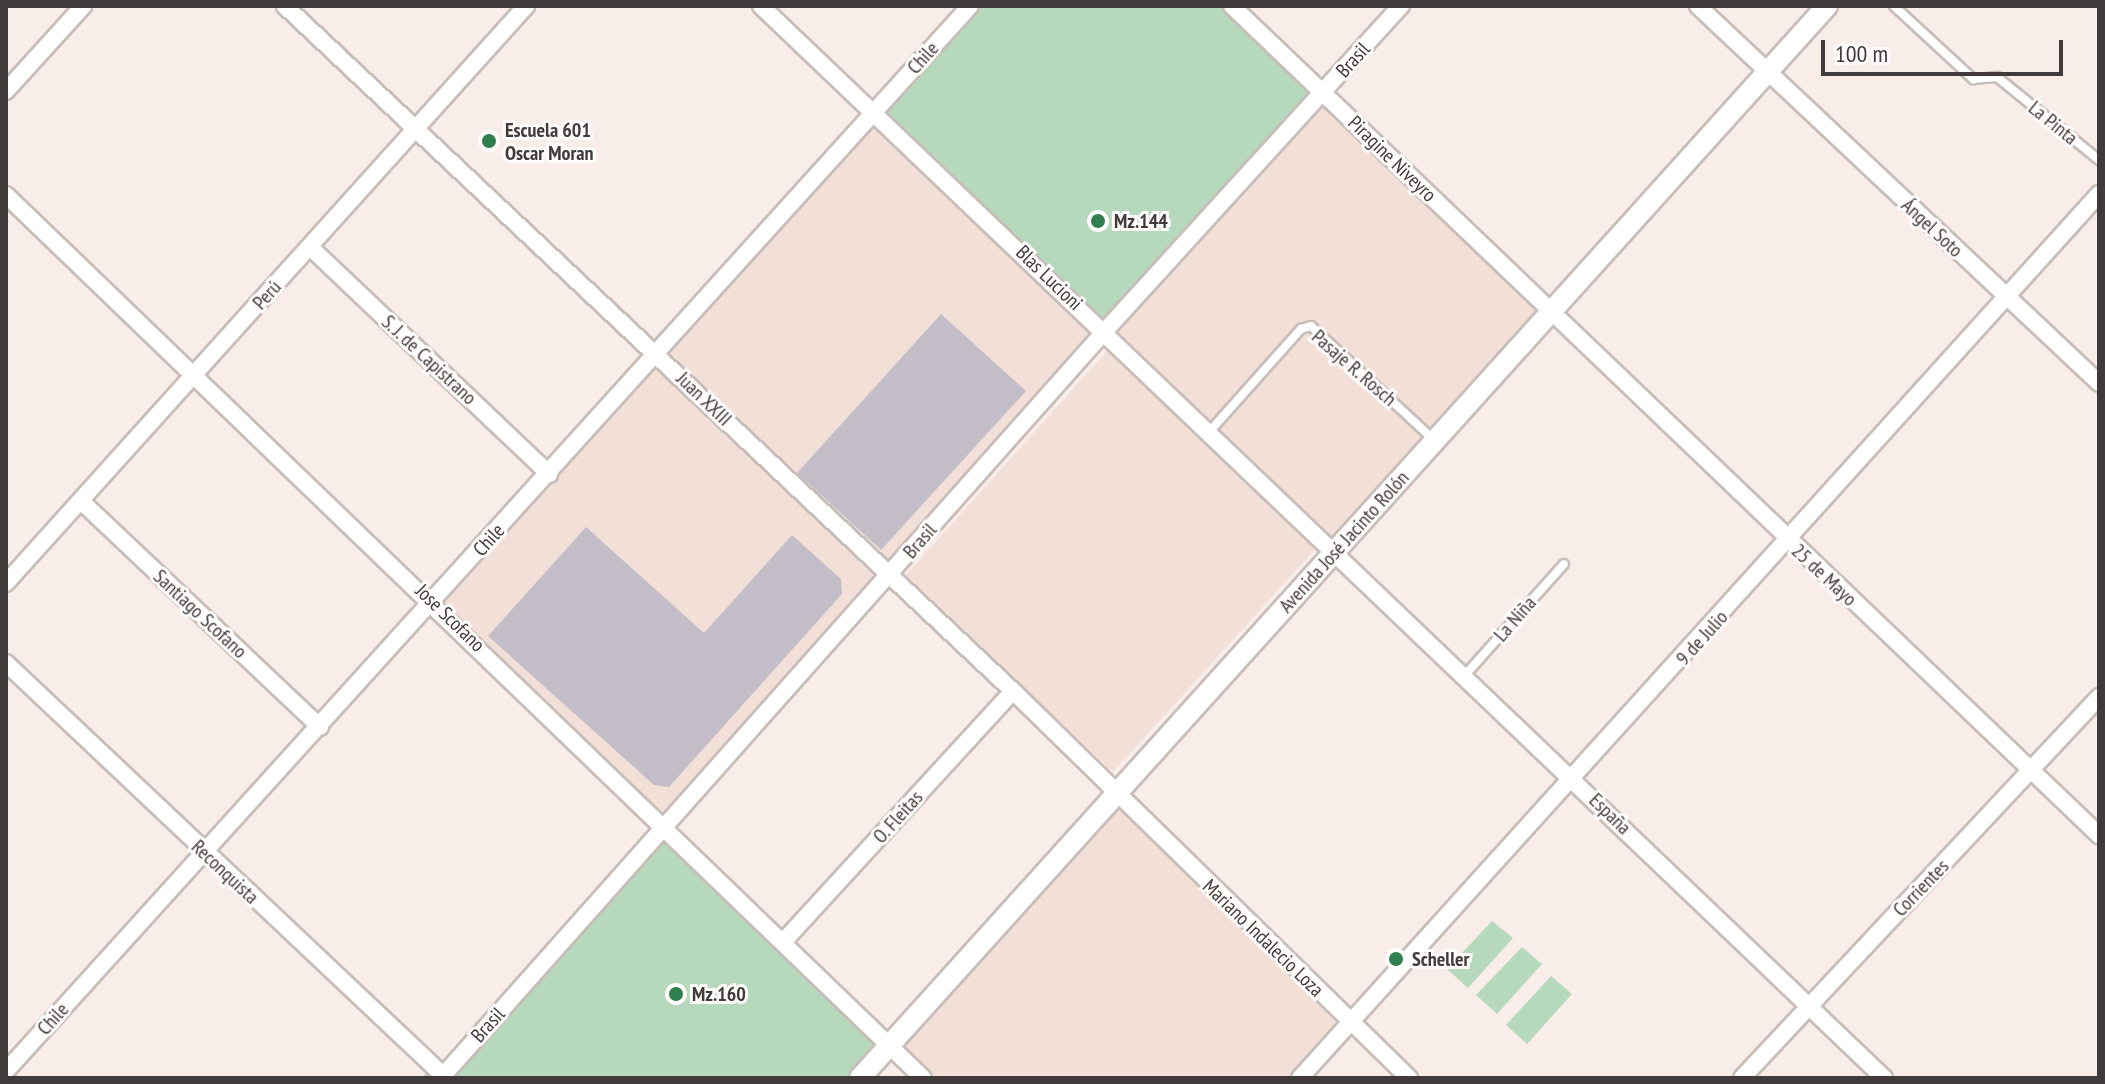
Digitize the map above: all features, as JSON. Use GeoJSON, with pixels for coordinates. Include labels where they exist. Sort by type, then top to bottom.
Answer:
{"type":"FeatureCollection","features":[{"type":"Feature","properties":{"kind":"street"},"geometry":{"type":"LineString","coordinates":[[6,91],[83,6]]}},
{"type":"Feature","properties":{"kind":"street","name":"Juan XXIII"},"geometry":{"type":"LineString","coordinates":[[285,6],[1013,691],[1118,796]]}},
{"type":"Feature","properties":{"kind":"street","name":"Perú"},"geometry":{"type":"LineString","coordinates":[[6,583],[526,6]]}},
{"type":"Feature","properties":{"kind":"street","name":"Blas Lucioni"},"geometry":{"type":"LineString","coordinates":[[761,6],[1210,431],[1331,555]]}},
{"type":"Feature","properties":{"kind":"street","name":"Chile"},"geometry":{"type":"LineString","coordinates":[[6,1071],[970,6]]}},
{"type":"Feature","properties":{"kind":"street","name":"Piragine Niveyro"},"geometry":{"type":"LineString","coordinates":[[1232,6],[1551,314]]}},
{"type":"Feature","properties":{"kind":"street","name":"Brasil"},"geometry":{"type":"LineString","coordinates":[[443,1077],[1105,331],[1401,6]]}},
{"type":"Feature","properties":{"kind":"street","name":"Ángel Soto"},"geometry":{"type":"LineString","coordinates":[[1698,6],[2099,383]]}},
{"type":"Feature","properties":{"kind":"street","name":"Avenida José Jacinto Rolón"},"geometry":{"type":"LineString","coordinates":[[860,1078],[1118,796],[1331,555],[1827,6]]}},
{"type":"Feature","properties":{"kind":"street","name":"9 de Julio"},"geometry":{"type":"LineString","coordinates":[[1300,1078],[1349,1021],[1575,780],[2099,194]]}},
{"type":"Feature","properties":{"kind":"street","name":"Jose Scofano"},"geometry":{"type":"LineString","coordinates":[[6,195],[197,374],[923,1078]]}},
{"type":"Feature","properties":{"kind":"street","name":"S. J. de Capistrano"},"geometry":{"type":"LineString","coordinates":[[310,247],[549,474]]}},
{"type":"Feature","properties":{"kind":"street","name":"25 de Mayo"},"geometry":{"type":"LineString","coordinates":[[1551,314],[2099,835]]}},
{"type":"Feature","properties":{"kind":"street","name":"Santiago Scofano"},"geometry":{"type":"LineString","coordinates":[[81,501],[320,727]]}},
{"type":"Feature","properties":{"kind":"street","name":"España"},"geometry":{"type":"LineString","coordinates":[[1331,555],[1466,674],[1884,1078]]}},
{"type":"Feature","properties":{"kind":"street","name":"Reconquista"},"geometry":{"type":"LineString","coordinates":[[6,663],[443,1077]]}},
{"type":"Feature","properties":{"kind":"street","name":"O. Fleitas"},"geometry":{"type":"LineString","coordinates":[[783,942],[1013,691]]}},
{"type":"Feature","properties":{"kind":"street","name":"Corrientes"},"geometry":{"type":"LineString","coordinates":[[1742,1078],[2033,772],[2099,697]]}},
{"type":"Feature","properties":{"kind":"street","name":"Mariano Indalecio Loza"},"geometry":{"type":"LineString","coordinates":[[1118,796],[1409,1078]]}},
{"type":"Feature","properties":{"kind":"lane","name":"La Pinta"},"geometry":{"type":"LineString","coordinates":[[1894,6],[1973,79],[1997,77],[2099,160]]}},
{"type":"Feature","properties":{"kind":"lane","name":"Pasaje R. Rosch"},"geometry":{"type":"LineString","coordinates":[[1210,431],[1301,329],[1311,326],[1435,441]]}},
{"type":"Feature","properties":{"kind":"lane","name":"La Niña"},"geometry":{"type":"LineString","coordinates":[[1466,674],[1564,564]]}},
{"type":"Feature","properties":{"kind":"shaded area"},"geometry":{"type":"Polygon","coordinates":[[[1324,93],[1551,314],[1331,555],[1105,331],[665,827],[433,602],[875,112],[1324,93]]]}},
{"type":"Feature","properties":{"kind":"shaded area"},"geometry":{"type":"Polygon","coordinates":[[[1110,348],[1315,549],[1113,772],[905,576],[1110,348]]]}},
{"type":"Feature","properties":{"kind":"shaded area"},"geometry":{"type":"Polygon","coordinates":[[[1118,796],[1349,1021],[1300,1078],[923,1078],[889,1046],[1118,796]]]}},
{"type":"Feature","properties":{"kind":"green space","name":"Mz.144"},"geometry":{"type":"Polygon","coordinates":[[[970,6],[1232,6],[1324,93],[1105,331],[875,112],[970,6]]]}},
{"type":"Feature","properties":{"kind":"green space","name":"Mz.160"},"geometry":{"type":"Polygon","coordinates":[[[665,827],[889,1046],[860,1078],[422,1078],[433,1065],[443,1075],[665,827]]]}},
{"type":"Feature","properties":{"kind":"green space"},"geometry":{"type":"Polygon","coordinates":[[[1492,921],[1513,938],[1468,988],[1447,969],[1492,921]]]}},
{"type":"Feature","properties":{"kind":"green space"},"geometry":{"type":"Polygon","coordinates":[[[1522,947],[1542,964],[1497,1014],[1476,995],[1522,947]]]}},
{"type":"Feature","properties":{"kind":"green space"},"geometry":{"type":"Polygon","coordinates":[[[1551,976],[1572,994],[1527,1044],[1506,1025],[1551,976]]]}},
{"type":"Feature","properties":{"kind":"building"},"geometry":{"type":"Polygon","coordinates":[[[941,314],[1026,391],[881,550],[797,473],[941,314]]]}},
{"type":"Feature","properties":{"kind":"building"},"geometry":{"type":"Polygon","coordinates":[[[586,527],[704,633],[792,535],[841,579],[842,594],[669,787],[654,785],[488,636],[586,527]]]}},
{"type":"Feature","properties":{"kind":"place","name":"Escuela 601 Oscar Moran"},"geometry":{"type":"Point","coordinates":[489,141]}},
{"type":"Feature","properties":{"kind":"place","name":"Mz.144"},"geometry":{"type":"Point","coordinates":[1098,221]}},
{"type":"Feature","properties":{"kind":"place","name":"Scheller"},"geometry":{"type":"Point","coordinates":[1396,959]}},
{"type":"Feature","properties":{"kind":"place","name":"Mz.160"},"geometry":{"type":"Point","coordinates":[676,994]}}]}
